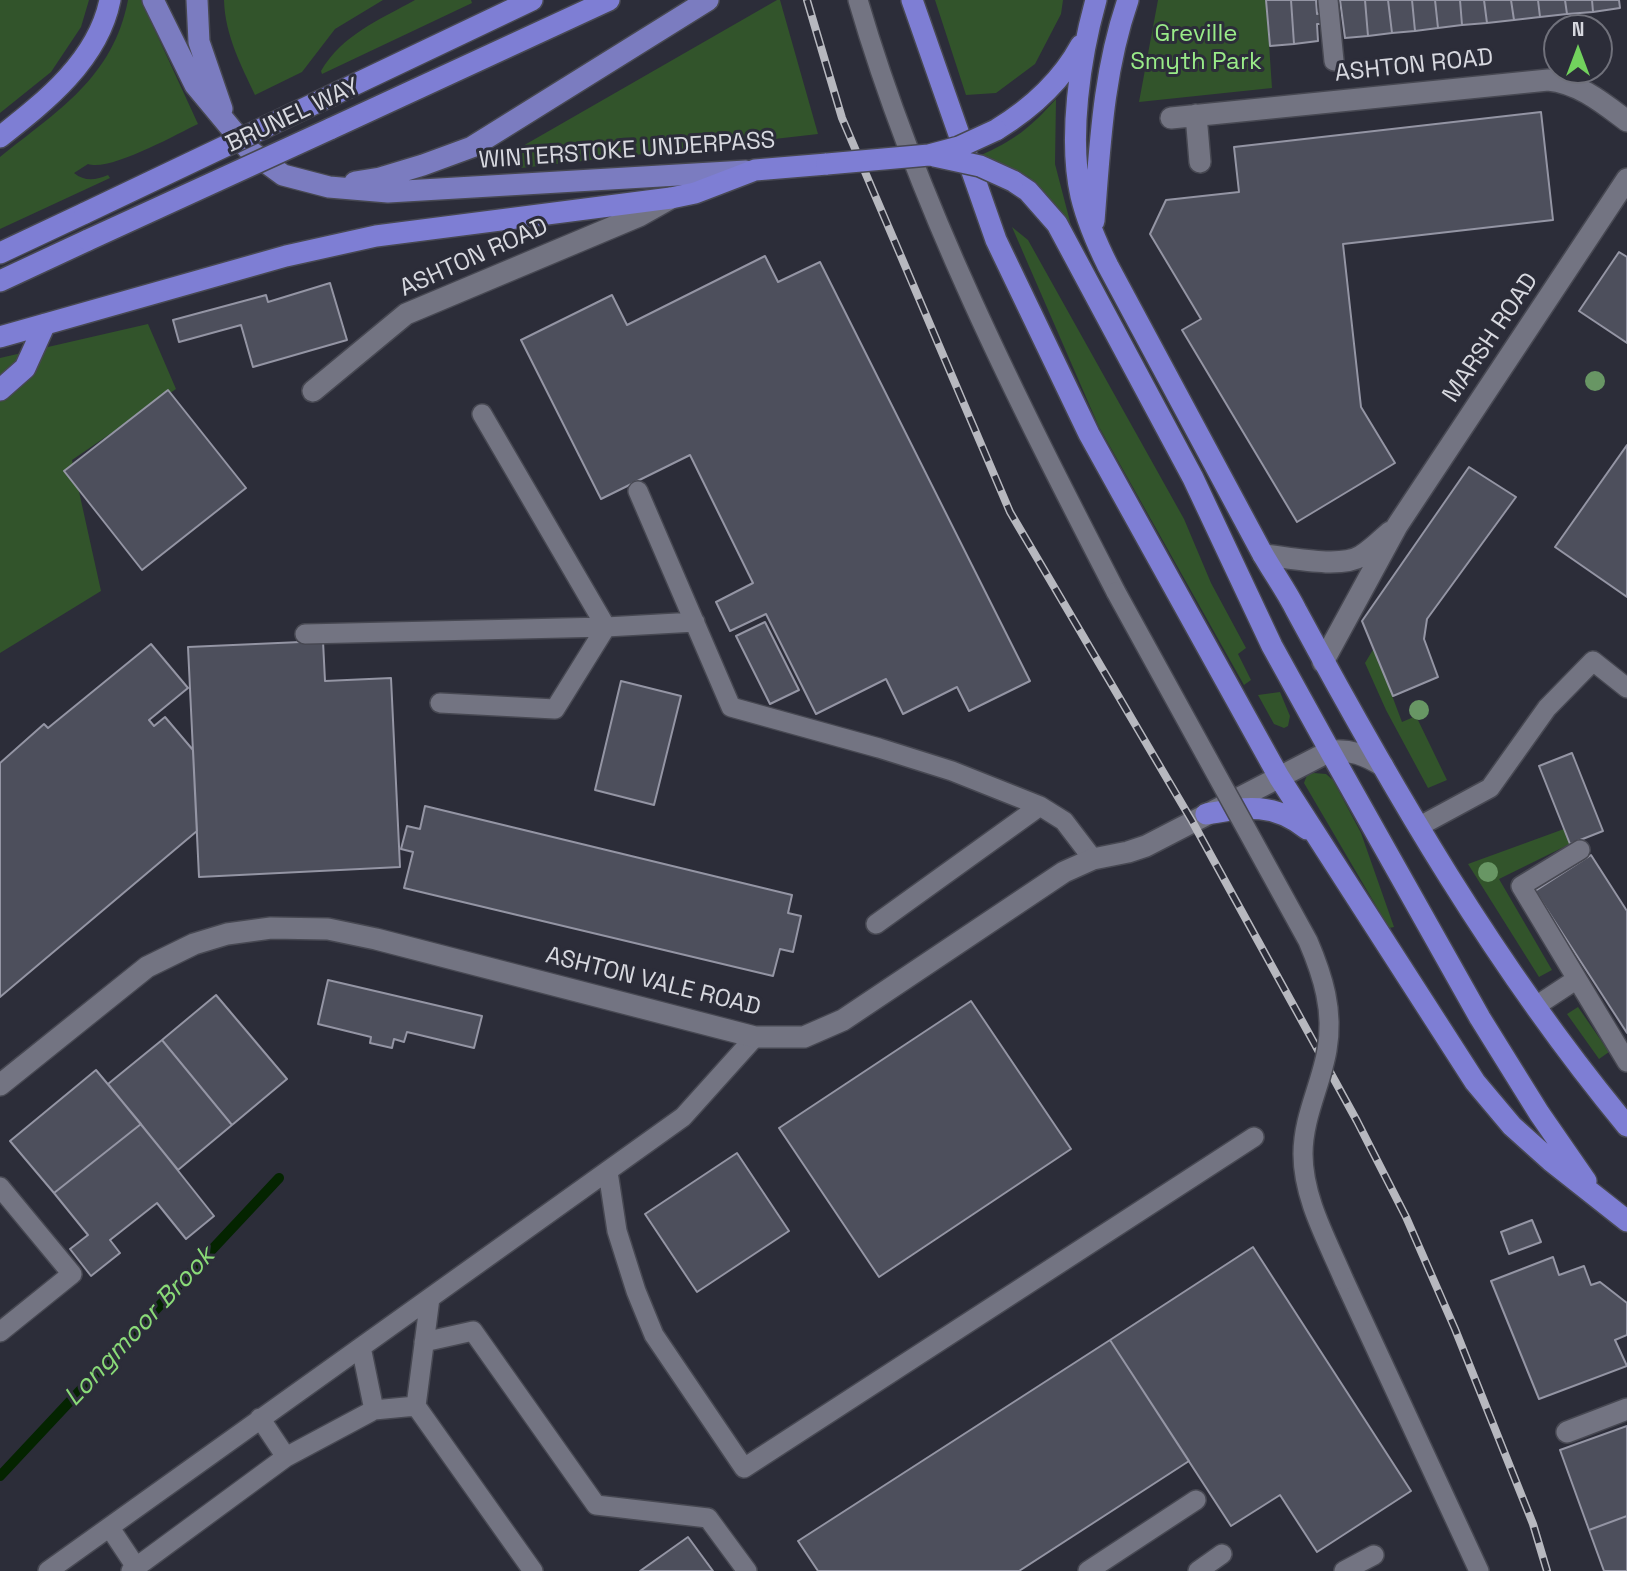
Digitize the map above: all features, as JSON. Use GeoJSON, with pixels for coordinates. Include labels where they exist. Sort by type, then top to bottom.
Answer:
{"type":"FeatureCollection","features":[{"type":"Feature","properties":{"kind":"highway"},"geometry":{"type":"LineString","coordinates":[[0,137],[77,68],[97,37],[110,0]]}},
{"type":"Feature","properties":{"kind":"highway","name":"BRUNEL WAY"},"geometry":{"type":"LineString","coordinates":[[0,253],[532,0]]}},
{"type":"Feature","properties":{"kind":"highway","name":"BRUNEL WAY"},"geometry":{"type":"LineString","coordinates":[[0,281],[609,0]]}},
{"type":"Feature","properties":{"kind":"highway"},"geometry":{"type":"LineString","coordinates":[[912,0],[992,227],[1018,289],[1088,434],[1279,777],[1475,1082],[1512,1126],[1551,1161],[1627,1221]]}},
{"type":"Feature","properties":{"kind":"highway"},"geometry":{"type":"LineString","coordinates":[[1096,0],[1085,37],[1077,101],[1076,164],[1081,196],[1093,234],[1108,266],[1263,555],[1296,608],[1323,662],[1418,827],[1490,942],[1596,1088],[1627,1126]]}},
{"type":"Feature","properties":{"kind":"highway"},"geometry":{"type":"LineString","coordinates":[[1093,234],[1103,104],[1112,51],[1128,0]]}},
{"type":"Feature","properties":{"kind":"highway"},"geometry":{"type":"LineString","coordinates":[[929,155],[959,147],[1019,116],[1051,87],[1069,66],[1085,37]]}},
{"type":"Feature","properties":{"kind":"highway"},"geometry":{"type":"LineString","coordinates":[[929,155],[980,166],[1013,181],[1028,191],[1057,224],[1193,478],[1272,646],[1330,751],[1480,1018],[1539,1113],[1598,1197]]}},
{"type":"Feature","properties":{"kind":"highway","name":"WINTERSTOKE UNDERPASS"},"geometry":{"type":"LineString","coordinates":[[755,170],[929,155]]}},
{"type":"Feature","properties":{"kind":"highway"},"geometry":{"type":"LineString","coordinates":[[0,337],[286,256],[376,236],[671,198],[695,193],[755,170]]}},
{"type":"Feature","properties":{"kind":"highway"},"geometry":{"type":"LineString","coordinates":[[0,390],[25,368],[45,324]]}},
{"type":"Feature","properties":{"kind":"highway"},"geometry":{"type":"LineString","coordinates":[[1206,814],[1244,808],[1266,808],[1282,812],[1314,834]]}},
{"type":"Feature","properties":{"kind":"main road","name":"WINTERSTOKE UNDERPASS"},"geometry":{"type":"LineString","coordinates":[[153,0],[195,85],[250,150],[283,175],[329,187],[388,192],[755,170]]}},
{"type":"Feature","properties":{"kind":"main road","name":"WINTERSTOKE UNDERPASS"},"geometry":{"type":"LineString","coordinates":[[197,0],[199,42],[228,124]]}},
{"type":"Feature","properties":{"kind":"main road","name":"WINTERSTOKE UNDERPASS"},"geometry":{"type":"LineString","coordinates":[[329,187],[380,178],[471,147],[708,0]]}},
{"type":"Feature","properties":{"kind":"street","name":"ASHTON ROAD"},"geometry":{"type":"LineString","coordinates":[[1171,118],[1548,80],[1572,85],[1627,121]]}},
{"type":"Feature","properties":{"kind":"street"},"geometry":{"type":"LineString","coordinates":[[1196,115],[1200,162]]}},
{"type":"Feature","properties":{"kind":"street","name":"MARSH ROAD"},"geometry":{"type":"LineString","coordinates":[[1323,662],[1397,526],[1627,179]]}},
{"type":"Feature","properties":{"kind":"street","name":"ASHTON ROAD"},"geometry":{"type":"LineString","coordinates":[[313,391],[406,314],[639,216],[671,198]]}},
{"type":"Feature","properties":{"kind":"street","name":"MARSH ROAD"},"geometry":{"type":"LineString","coordinates":[[1263,555],[1320,561],[1359,558],[1397,526]]}},
{"type":"Feature","properties":{"kind":"street","name":"ASHTON VALE ROAD"},"geometry":{"type":"LineString","coordinates":[[0,1085],[147,967],[194,944],[227,934],[271,928],[328,929],[755,1037],[804,1037],[843,1020],[1064,872],[1093,859],[1146,846],[1330,751]]}},
{"type":"Feature","properties":{"kind":"street"},"geometry":{"type":"LineString","coordinates":[[1330,751],[1356,753],[1383,766]]}},
{"type":"Feature","properties":{"kind":"street"},"geometry":{"type":"LineString","coordinates":[[1567,1432],[1627,1409]]}},
{"type":"Feature","properties":{"kind":"lane"},"geometry":{"type":"LineString","coordinates":[[858,0],[887,91],[971,297],[1116,592],[1308,941],[1319,966],[1329,1007],[1330,1029],[1327,1051],[1307,1118],[1303,1165],[1308,1191],[1344,1280],[1479,1571]]}},
{"type":"Feature","properties":{"kind":"lane"},"geometry":{"type":"LineString","coordinates":[[1328,0],[1334,61]]}},
{"type":"Feature","properties":{"kind":"lane"},"geometry":{"type":"LineString","coordinates":[[482,414],[606,628]]}},
{"type":"Feature","properties":{"kind":"lane"},"geometry":{"type":"LineString","coordinates":[[638,491],[731,706],[903,755],[952,771],[1040,806],[1064,821],[1093,859]]}},
{"type":"Feature","properties":{"kind":"lane"},"geometry":{"type":"LineString","coordinates":[[305,634],[606,628],[695,622]]}},
{"type":"Feature","properties":{"kind":"lane"},"geometry":{"type":"LineString","coordinates":[[440,703],[555,709],[606,628]]}},
{"type":"Feature","properties":{"kind":"lane"},"geometry":{"type":"LineString","coordinates":[[1418,827],[1490,788],[1547,708],[1593,661],[1627,688]]}},
{"type":"Feature","properties":{"kind":"lane"},"geometry":{"type":"LineString","coordinates":[[876,924],[1040,806]]}},
{"type":"Feature","properties":{"kind":"lane"},"geometry":{"type":"LineString","coordinates":[[1580,850],[1521,886],[1627,1062]]}},
{"type":"Feature","properties":{"kind":"lane"},"geometry":{"type":"LineString","coordinates":[[1536,1006],[1577,979]]}},
{"type":"Feature","properties":{"kind":"lane"},"geometry":{"type":"LineString","coordinates":[[48,1571],[683,1117],[755,1037]]}},
{"type":"Feature","properties":{"kind":"lane"},"geometry":{"type":"LineString","coordinates":[[608,1172],[617,1231],[636,1291],[654,1335],[744,1468],[1254,1137]]}},
{"type":"Feature","properties":{"kind":"lane"},"geometry":{"type":"LineString","coordinates":[[0,1187],[72,1275],[0,1332]]}},
{"type":"Feature","properties":{"kind":"lane"},"geometry":{"type":"LineString","coordinates":[[430,1298],[416,1406],[533,1571]]}},
{"type":"Feature","properties":{"kind":"lane"},"geometry":{"type":"LineString","coordinates":[[424,1342],[472,1331],[596,1505],[708,1518],[747,1571]]}},
{"type":"Feature","properties":{"kind":"lane"},"geometry":{"type":"LineString","coordinates":[[361,1347],[374,1410]]}},
{"type":"Feature","properties":{"kind":"lane"},"geometry":{"type":"LineString","coordinates":[[110,1528],[134,1569],[286,1457],[374,1410],[416,1406]]}},
{"type":"Feature","properties":{"kind":"lane"},"geometry":{"type":"LineString","coordinates":[[260,1418],[286,1457]]}},
{"type":"Feature","properties":{"kind":"lane"},"geometry":{"type":"LineString","coordinates":[[1088,1571],[1196,1500]]}},
{"type":"Feature","properties":{"kind":"lane"},"geometry":{"type":"LineString","coordinates":[[1198,1571],[1222,1554]]}},
{"type":"Feature","properties":{"kind":"lane"},"geometry":{"type":"LineString","coordinates":[[1344,1571],[1374,1555]]}},
{"type":"Feature","properties":{"kind":"green space"},"geometry":{"type":"Polygon","coordinates":[[[0,0],[89,0],[81,27],[51,72],[0,113],[0,0]]]}},
{"type":"Feature","properties":{"kind":"green space"},"geometry":{"type":"Polygon","coordinates":[[[128,0],[141,0],[198,124],[126,158],[111,163],[88,164],[74,173],[86,179],[108,175],[110,178],[0,229],[0,157],[62,108],[96,72],[121,27],[128,0]]]}},
{"type":"Feature","properties":{"kind":"green space"},"geometry":{"type":"Polygon","coordinates":[[[224,0],[383,0],[335,29],[302,72],[255,95],[231,38],[224,0]]]}},
{"type":"Feature","properties":{"kind":"green space"},"geometry":{"type":"Polygon","coordinates":[[[415,0],[471,0],[472,3],[322,74],[321,71],[330,58],[350,38],[415,0]]]}},
{"type":"Feature","properties":{"kind":"green space"},"geometry":{"type":"Polygon","coordinates":[[[780,0],[818,134],[521,168],[508,161],[521,147],[780,0]]]}},
{"type":"Feature","properties":{"kind":"green space"},"geometry":{"type":"Polygon","coordinates":[[[935,0],[1063,0],[1061,14],[1035,64],[996,93],[966,95],[935,0]]]}},
{"type":"Feature","properties":{"kind":"green space","name":"Greville Smyth Park"},"geometry":{"type":"Polygon","coordinates":[[[1158,0],[1266,0],[1272,88],[1139,102],[1158,0]]]}},
{"type":"Feature","properties":{"kind":"green space"},"geometry":{"type":"Polygon","coordinates":[[[1056,99],[1055,164],[1074,237],[1029,177],[979,156],[1021,132],[1056,99]]]}},
{"type":"Feature","properties":{"kind":"green space"},"geometry":{"type":"Polygon","coordinates":[[[1012,227],[1028,240],[1184,519],[1211,583],[1246,648],[1238,654],[1251,680],[1244,685],[1099,427],[1012,227]]]}},
{"type":"Feature","properties":{"kind":"green space"},"geometry":{"type":"Polygon","coordinates":[[[148,324],[176,389],[72,460],[101,591],[0,653],[0,358],[148,324]]]}},
{"type":"Feature","properties":{"kind":"green space"},"geometry":{"type":"Polygon","coordinates":[[[1374,648],[1402,722],[1416,716],[1447,780],[1428,788],[1386,710],[1365,663],[1374,648]]]}},
{"type":"Feature","properties":{"kind":"green space"},"geometry":{"type":"Polygon","coordinates":[[[1280,692],[1290,716],[1288,726],[1284,728],[1274,724],[1258,695],[1280,692]]]}},
{"type":"Feature","properties":{"kind":"green space"},"geometry":{"type":"Polygon","coordinates":[[[1326,774],[1333,780],[1361,833],[1394,927],[1389,928],[1304,783],[1307,775],[1326,774]]]}},
{"type":"Feature","properties":{"kind":"green space"},"geometry":{"type":"Polygon","coordinates":[[[1564,829],[1570,844],[1499,879],[1552,970],[1539,977],[1468,864],[1564,829]]]}},
{"type":"Feature","properties":{"kind":"green space"},"geometry":{"type":"Polygon","coordinates":[[[1578,1007],[1609,1052],[1599,1059],[1567,1014],[1578,1007]]]}},
{"type":"Feature","properties":{"kind":"building"},"geometry":{"type":"Polygon","coordinates":[[[1266,0],[1291,0],[1294,44],[1270,46],[1266,0]]]}},
{"type":"Feature","properties":{"kind":"building"},"geometry":{"type":"Polygon","coordinates":[[[1291,0],[1316,0],[1317,14],[1323,13],[1324,24],[1317,24],[1318,41],[1294,44],[1291,0]]]}},
{"type":"Feature","properties":{"kind":"building"},"geometry":{"type":"Polygon","coordinates":[[[1340,0],[1365,0],[1368,36],[1345,38],[1340,0]]]}},
{"type":"Feature","properties":{"kind":"building"},"geometry":{"type":"Polygon","coordinates":[[[1365,0],[1388,0],[1392,33],[1368,36],[1365,0]]]}},
{"type":"Feature","properties":{"kind":"building"},"geometry":{"type":"Polygon","coordinates":[[[1388,0],[1412,0],[1415,31],[1392,33],[1388,0]]]}},
{"type":"Feature","properties":{"kind":"building"},"geometry":{"type":"Polygon","coordinates":[[[1412,0],[1435,0],[1438,28],[1415,31],[1412,0]]]}},
{"type":"Feature","properties":{"kind":"building"},"geometry":{"type":"Polygon","coordinates":[[[1435,0],[1460,0],[1462,25],[1438,28],[1435,0]]]}},
{"type":"Feature","properties":{"kind":"building"},"geometry":{"type":"Polygon","coordinates":[[[1460,0],[1484,0],[1487,23],[1462,25],[1460,0]]]}},
{"type":"Feature","properties":{"kind":"building"},"geometry":{"type":"Polygon","coordinates":[[[1484,0],[1511,0],[1514,20],[1487,23],[1484,0]]]}},
{"type":"Feature","properties":{"kind":"building"},"geometry":{"type":"Polygon","coordinates":[[[1511,0],[1538,0],[1540,17],[1514,20],[1511,0]]]}},
{"type":"Feature","properties":{"kind":"building"},"geometry":{"type":"Polygon","coordinates":[[[1538,0],[1565,0],[1567,14],[1543,14],[1540,17],[1538,0]]]}},
{"type":"Feature","properties":{"kind":"building"},"geometry":{"type":"Polygon","coordinates":[[[1565,0],[1592,0],[1593,12],[1567,14],[1565,0]]]}},
{"type":"Feature","properties":{"kind":"building"},"geometry":{"type":"Polygon","coordinates":[[[1592,0],[1619,0],[1620,8],[1593,12],[1592,0]]]}},
{"type":"Feature","properties":{"kind":"building"},"geometry":{"type":"Polygon","coordinates":[[[1541,112],[1553,220],[1343,244],[1361,407],[1395,463],[1297,522],[1182,330],[1201,319],[1150,234],[1166,200],[1239,192],[1234,147],[1541,112]]]}},
{"type":"Feature","properties":{"kind":"building"},"geometry":{"type":"Polygon","coordinates":[[[1619,252],[1627,257],[1627,343],[1579,311],[1619,252]]]}},
{"type":"Feature","properties":{"kind":"building"},"geometry":{"type":"Polygon","coordinates":[[[765,256],[778,282],[820,262],[1030,681],[969,711],[957,687],[903,714],[886,679],[816,714],[766,614],[730,631],[716,602],[753,583],[690,455],[601,499],[521,340],[612,295],[627,325],[765,256]]]}},
{"type":"Feature","properties":{"kind":"building"},"geometry":{"type":"Polygon","coordinates":[[[330,283],[347,340],[253,367],[241,325],[179,342],[173,320],[266,295],[268,302],[330,283]]]}},
{"type":"Feature","properties":{"kind":"building"},"geometry":{"type":"Polygon","coordinates":[[[168,390],[246,488],[142,570],[64,471],[168,390]]]}},
{"type":"Feature","properties":{"kind":"building"},"geometry":{"type":"Polygon","coordinates":[[[1627,445],[1627,597],[1555,547],[1627,445]]]}},
{"type":"Feature","properties":{"kind":"building"},"geometry":{"type":"Polygon","coordinates":[[[1469,467],[1516,497],[1427,619],[1424,639],[1438,677],[1393,696],[1362,621],[1469,467]]]}},
{"type":"Feature","properties":{"kind":"building"},"geometry":{"type":"Polygon","coordinates":[[[765,622],[799,690],[770,704],[736,636],[765,622]]]}},
{"type":"Feature","properties":{"kind":"building"},"geometry":{"type":"Polygon","coordinates":[[[323,641],[325,681],[391,678],[400,867],[199,877],[188,647],[323,641]]]}},
{"type":"Feature","properties":{"kind":"building"},"geometry":{"type":"Polygon","coordinates":[[[151,644],[188,688],[149,720],[154,726],[165,717],[193,750],[197,831],[0,997],[0,763],[44,724],[48,728],[151,644]]]}},
{"type":"Feature","properties":{"kind":"building"},"geometry":{"type":"Polygon","coordinates":[[[621,681],[681,696],[654,805],[595,790],[621,681]]]}},
{"type":"Feature","properties":{"kind":"building"},"geometry":{"type":"Polygon","coordinates":[[[1572,753],[1603,831],[1570,844],[1539,766],[1572,753]]]}},
{"type":"Feature","properties":{"kind":"building"},"geometry":{"type":"Polygon","coordinates":[[[425,806],[792,895],[788,913],[801,916],[793,952],[780,949],[773,976],[404,888],[413,852],[401,849],[407,826],[420,829],[425,806]]]}},
{"type":"Feature","properties":{"kind":"building"},"geometry":{"type":"Polygon","coordinates":[[[1591,855],[1627,911],[1627,1033],[1535,891],[1591,855]]]}},
{"type":"Feature","properties":{"kind":"building"},"geometry":{"type":"Polygon","coordinates":[[[328,980],[482,1016],[474,1048],[407,1032],[404,1042],[394,1039],[392,1048],[370,1043],[371,1037],[318,1024],[328,980]]]}},
{"type":"Feature","properties":{"kind":"building"},"geometry":{"type":"Polygon","coordinates":[[[216,995],[287,1079],[232,1125],[162,1040],[216,995]]]}},
{"type":"Feature","properties":{"kind":"building"},"geometry":{"type":"Polygon","coordinates":[[[971,1001],[1071,1149],[879,1277],[779,1128],[971,1001]]]}},
{"type":"Feature","properties":{"kind":"building"},"geometry":{"type":"Polygon","coordinates":[[[162,1040],[232,1125],[178,1170],[108,1084],[162,1040]]]}},
{"type":"Feature","properties":{"kind":"building"},"geometry":{"type":"Polygon","coordinates":[[[96,1070],[141,1124],[54,1193],[10,1141],[96,1070]]]}},
{"type":"Feature","properties":{"kind":"building"},"geometry":{"type":"Polygon","coordinates":[[[141,1124],[214,1216],[186,1239],[157,1203],[110,1240],[120,1253],[91,1276],[70,1249],[88,1235],[54,1193],[141,1124]]]}},
{"type":"Feature","properties":{"kind":"building"},"geometry":{"type":"Polygon","coordinates":[[[737,1153],[789,1231],[697,1292],[645,1214],[737,1153]]]}},
{"type":"Feature","properties":{"kind":"building"},"geometry":{"type":"Polygon","coordinates":[[[1532,1220],[1541,1242],[1509,1254],[1501,1232],[1532,1220]]]}},
{"type":"Feature","properties":{"kind":"building"},"geometry":{"type":"Polygon","coordinates":[[[1253,1247],[1411,1491],[1317,1552],[1280,1495],[1231,1526],[1110,1340],[1253,1247]]]}},
{"type":"Feature","properties":{"kind":"building"},"geometry":{"type":"Polygon","coordinates":[[[1553,1257],[1559,1275],[1584,1266],[1591,1285],[1600,1282],[1627,1303],[1627,1335],[1615,1340],[1627,1366],[1539,1399],[1491,1281],[1553,1257]]]}},
{"type":"Feature","properties":{"kind":"building"},"geometry":{"type":"Polygon","coordinates":[[[1110,1340],[1189,1461],[1019,1571],[818,1571],[798,1541],[1110,1340]]]}},
{"type":"Feature","properties":{"kind":"building"},"geometry":{"type":"Polygon","coordinates":[[[1627,1426],[1627,1516],[1589,1530],[1560,1450],[1627,1426]]]}},
{"type":"Feature","properties":{"kind":"building"},"geometry":{"type":"Polygon","coordinates":[[[1627,1516],[1627,1571],[1604,1571],[1589,1530],[1627,1516]]]}},
{"type":"Feature","properties":{"kind":"building"},"geometry":{"type":"Polygon","coordinates":[[[688,1537],[713,1571],[640,1571],[688,1537]]]}},
{"type":"Feature","properties":{"kind":"waterway","name":"Longmoor Brook"},"geometry":{"type":"LineString","coordinates":[[0,1476],[279,1178]]}},
{"type":"Feature","properties":{"kind":"railway"},"geometry":{"type":"LineString","coordinates":[[807,0],[842,118],[1010,512],[1192,821],[1357,1121],[1406,1217],[1455,1329],[1533,1524],[1547,1571]]}}]}
